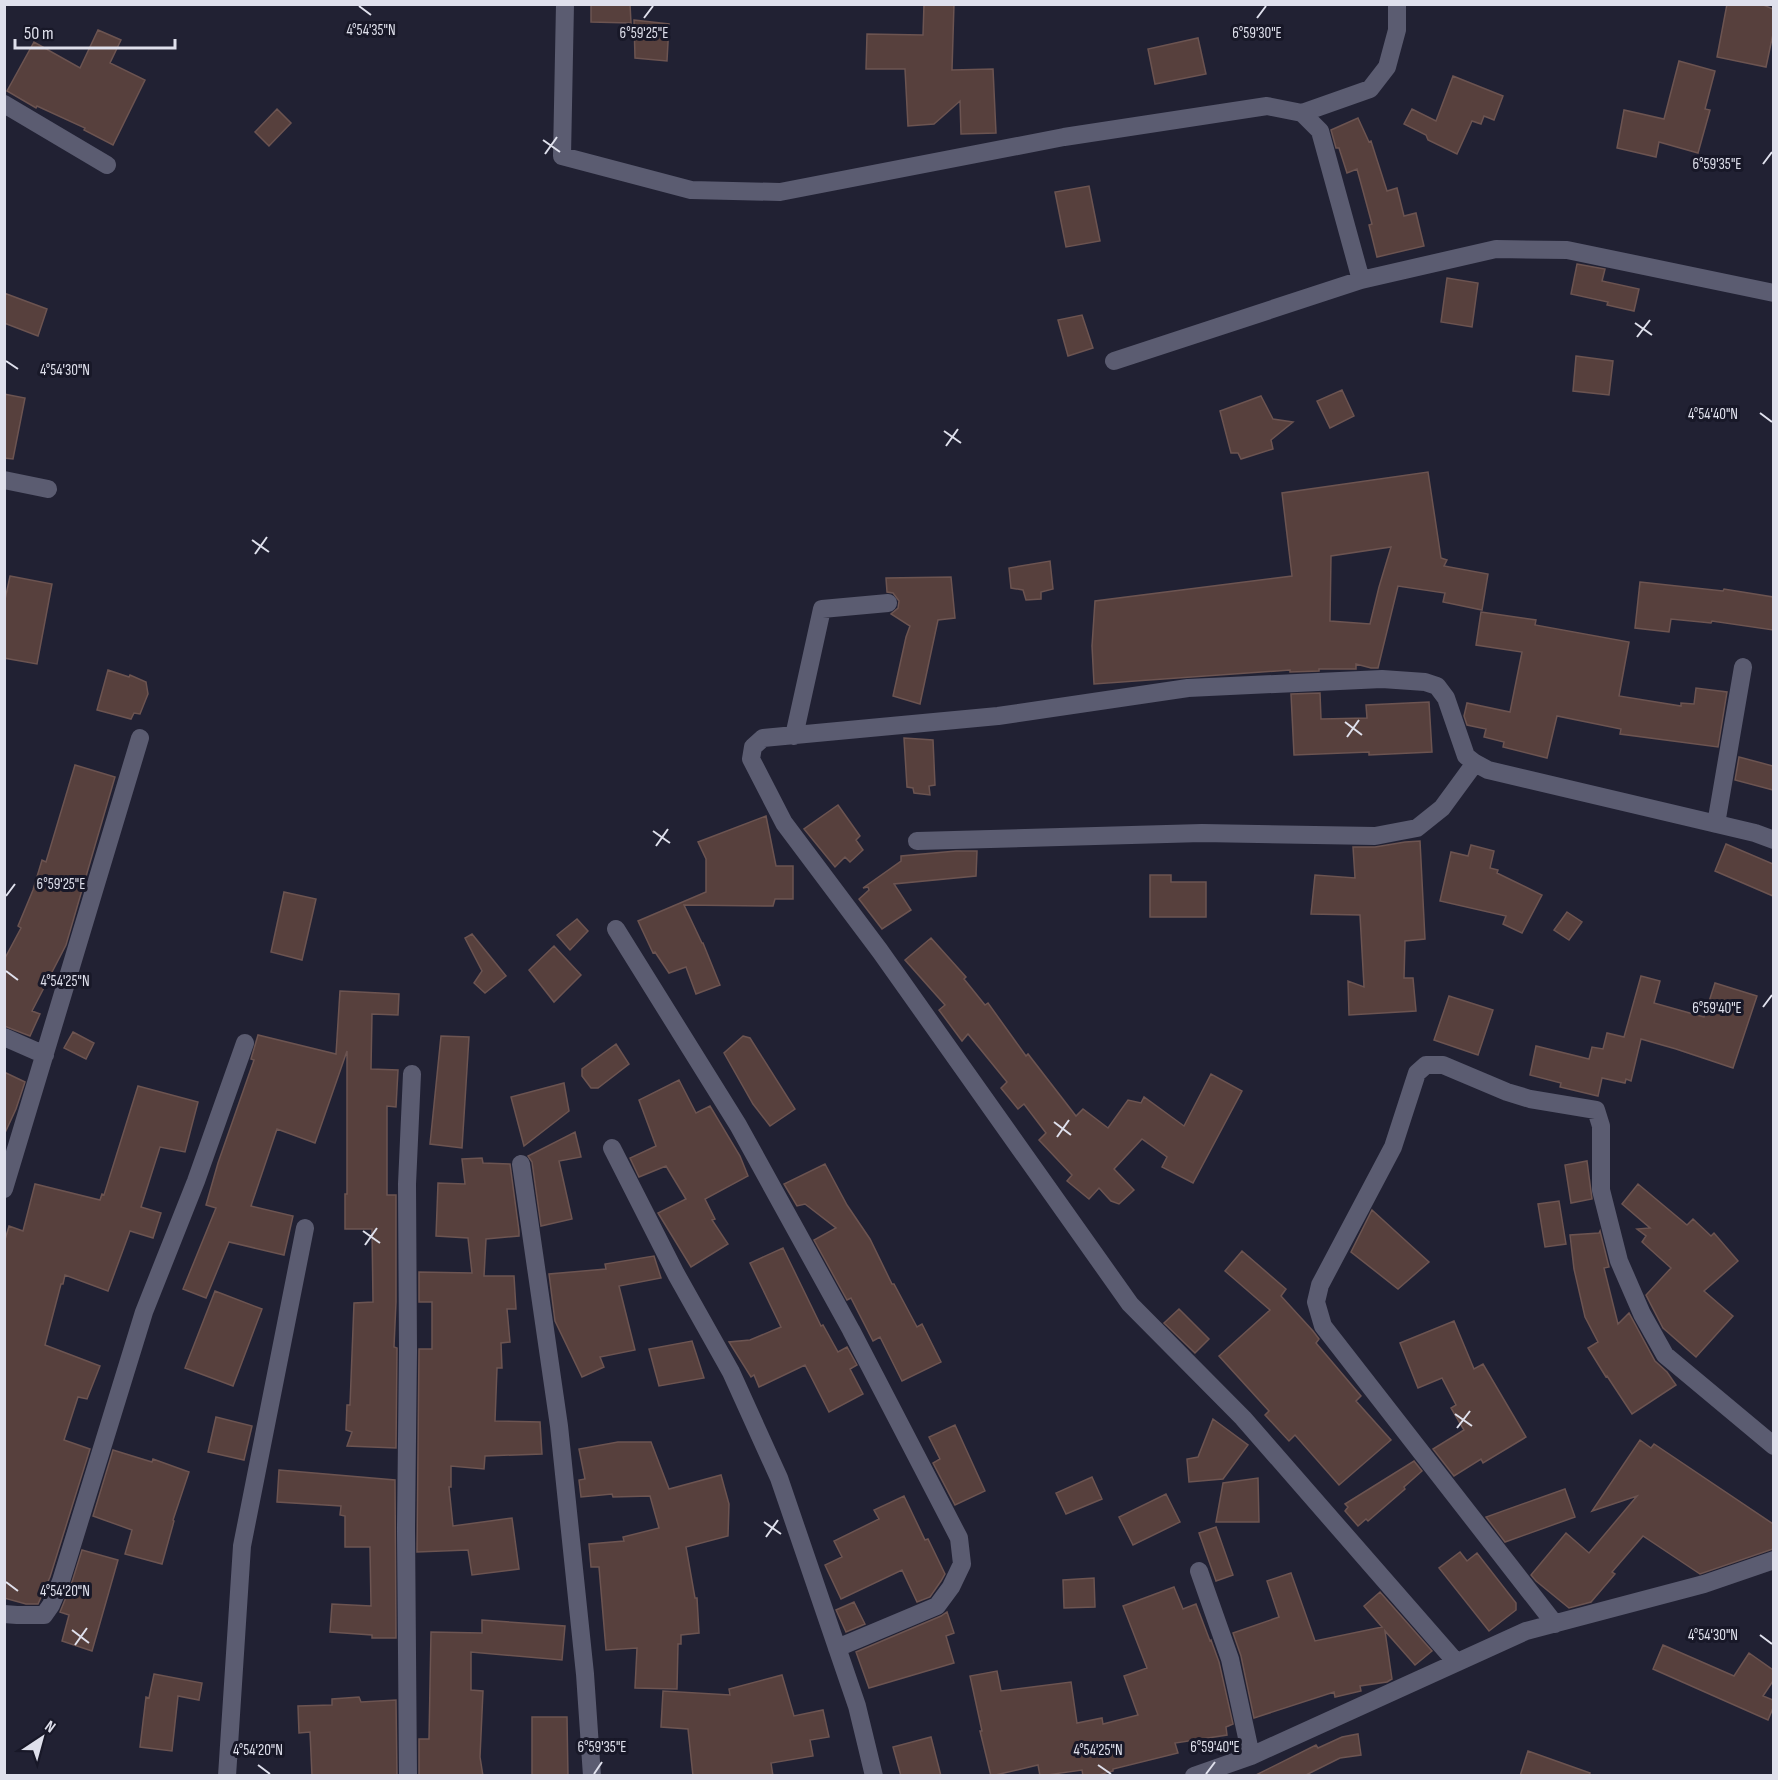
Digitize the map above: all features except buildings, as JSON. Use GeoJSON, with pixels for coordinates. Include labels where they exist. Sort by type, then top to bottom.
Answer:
{"type":"FeatureCollection","features":[{"type":"Feature","properties":{"kind":"street"},"geometry":{"type":"LineString","coordinates":[[565,4],[562,156],[691,190],[780,192],[1064,137],[1267,106],[1302,113],[1370,89],[1387,67],[1397,30],[1397,4]]}},
{"type":"Feature","properties":{"kind":"street"},"geometry":{"type":"LineString","coordinates":[[4,104],[107,165]]}},
{"type":"Feature","properties":{"kind":"street"},"geometry":{"type":"LineString","coordinates":[[1302,113],[1320,131],[1361,280]]}},
{"type":"Feature","properties":{"kind":"street"},"geometry":{"type":"LineString","coordinates":[[1113,361],[1361,280],[1496,249],[1567,250],[1773,293]]}},
{"type":"Feature","properties":{"kind":"street"},"geometry":{"type":"LineString","coordinates":[[4,480],[48,489]]}},
{"type":"Feature","properties":{"kind":"street"},"geometry":{"type":"LineString","coordinates":[[794,736],[822,609],[888,603]]}},
{"type":"Feature","properties":{"kind":"street"},"geometry":{"type":"LineString","coordinates":[[1716,824],[1743,667]]}},
{"type":"Feature","properties":{"kind":"street"},"geometry":{"type":"LineString","coordinates":[[1456,1662],[1243,1418],[1130,1304],[880,951],[784,823],[752,759],[753,747],[764,738],[998,716],[1188,688],[1382,679],[1425,682],[1437,686],[1446,698],[1466,756],[1488,770],[1755,833],[1773,840]]}},
{"type":"Feature","properties":{"kind":"street"},"geometry":{"type":"LineString","coordinates":[[4,1189],[140,738]]}},
{"type":"Feature","properties":{"kind":"street"},"geometry":{"type":"LineString","coordinates":[[917,841],[1203,833],[1375,836],[1417,828],[1442,808],[1474,763]]}},
{"type":"Feature","properties":{"kind":"street"},"geometry":{"type":"LineString","coordinates":[[616,928],[738,1125],[851,1330],[959,1538],[962,1564],[951,1587],[937,1606],[837,1648]]}},
{"type":"Feature","properties":{"kind":"street"},"geometry":{"type":"LineString","coordinates":[[4,1037],[45,1055]]}},
{"type":"Feature","properties":{"kind":"street"},"geometry":{"type":"LineString","coordinates":[[4,1614],[44,1615],[51,1605],[61,1581],[144,1312],[196,1181],[244,1043]]}},
{"type":"Feature","properties":{"kind":"street"},"geometry":{"type":"LineString","coordinates":[[1555,1624],[1323,1326],[1316,1302],[1320,1285],[1393,1147],[1418,1073],[1426,1065],[1443,1065],[1507,1092],[1530,1099],[1596,1110],[1601,1126],[1601,1190],[1619,1262],[1642,1314],[1665,1355],[1773,1446]]}},
{"type":"Feature","properties":{"kind":"street"},"geometry":{"type":"LineString","coordinates":[[408,1776],[407,1184],[412,1074]]}},
{"type":"Feature","properties":{"kind":"street"},"geometry":{"type":"LineString","coordinates":[[612,1148],[676,1274],[731,1372],[778,1478],[857,1706],[874,1776]]}},
{"type":"Feature","properties":{"kind":"street"},"geometry":{"type":"LineString","coordinates":[[521,1164],[559,1426],[585,1674],[592,1776]]}},
{"type":"Feature","properties":{"kind":"street"},"geometry":{"type":"LineString","coordinates":[[227,1776],[242,1546],[305,1228]]}},
{"type":"Feature","properties":{"kind":"street"},"geometry":{"type":"LineString","coordinates":[[1194,1776],[1251,1756],[1526,1631],[1704,1584],[1773,1560]]}},
{"type":"Feature","properties":{"kind":"street"},"geometry":{"type":"LineString","coordinates":[[1199,1571],[1230,1659],[1251,1756]]}}]}
